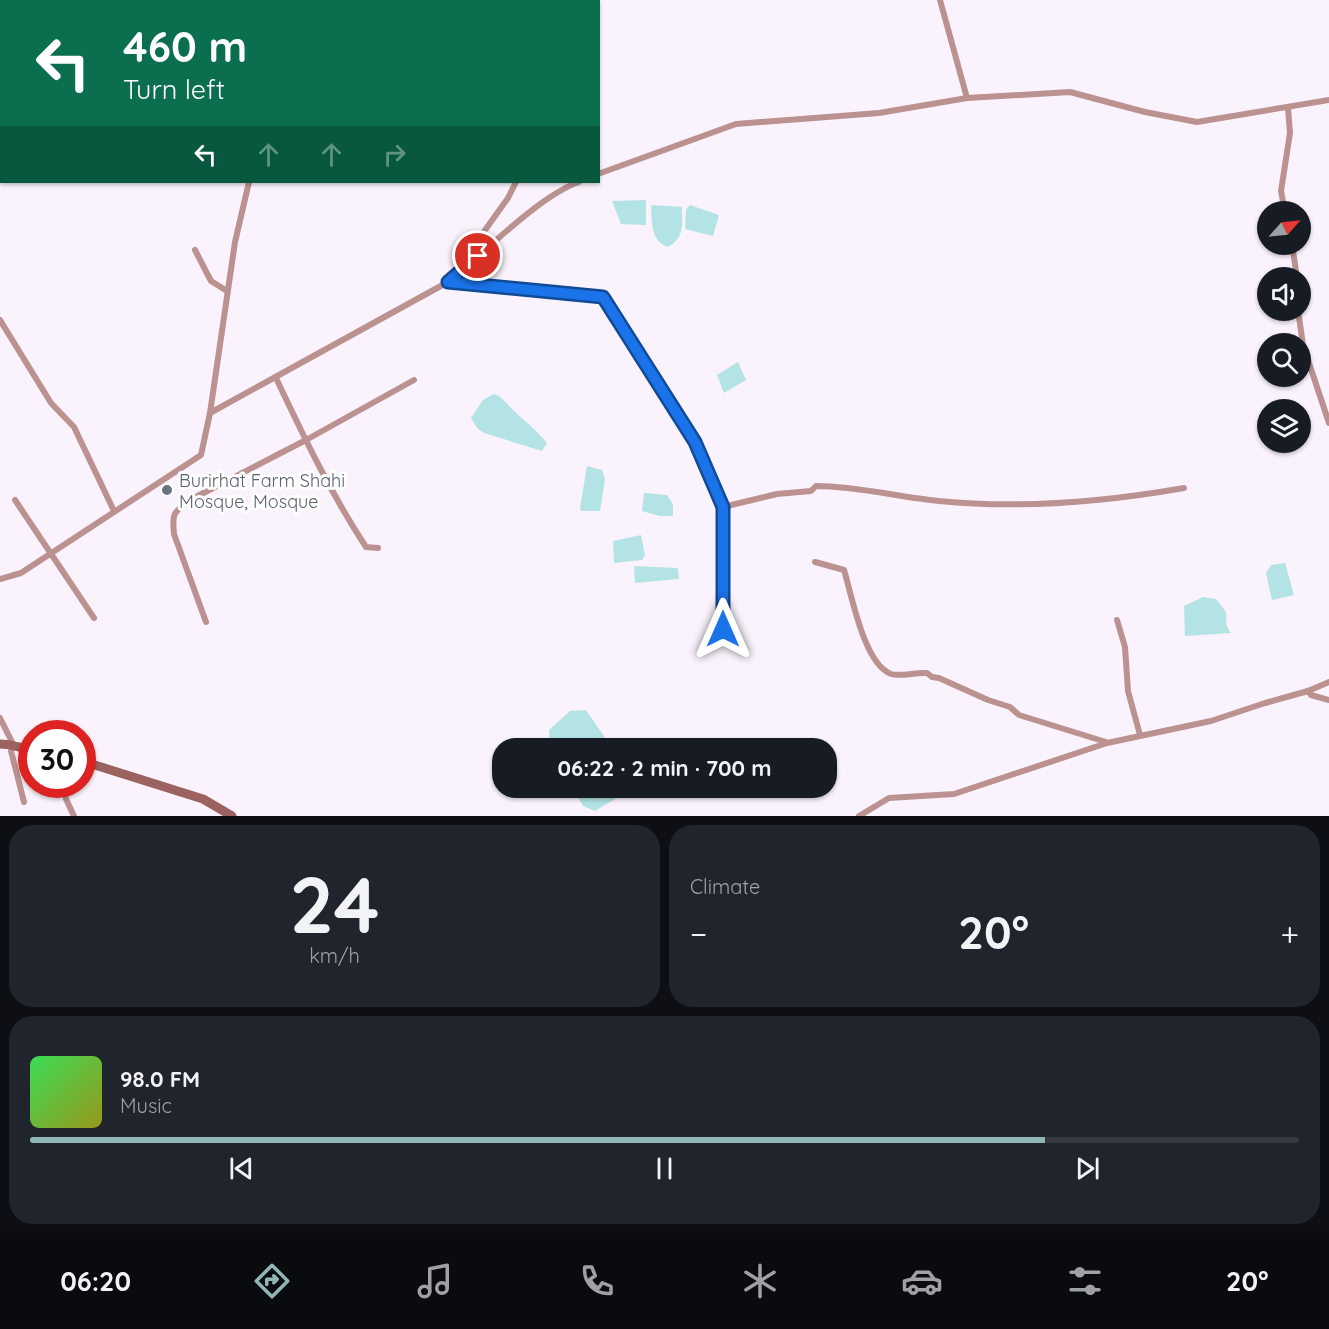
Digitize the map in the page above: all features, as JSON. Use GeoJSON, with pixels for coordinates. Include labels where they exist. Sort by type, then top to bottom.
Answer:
{"type":"FeatureCollection","features":[{"type":"Feature","properties":{"kind":"main road"},"geometry":{"type":"LineString","coordinates":[[0,744],[18,746]]}},
{"type":"Feature","properties":{"kind":"main road"},"geometry":{"type":"LineString","coordinates":[[96,766],[204,799],[232,816]]}},
{"type":"Feature","properties":{"kind":"street"},"geometry":{"type":"LineString","coordinates":[[940,0],[967,98]]}},
{"type":"Feature","properties":{"kind":"street"},"geometry":{"type":"LineString","coordinates":[[600,173],[736,124],[879,113],[967,98],[1070,92],[1145,112],[1197,122],[1329,100]]}},
{"type":"Feature","properties":{"kind":"street"},"geometry":{"type":"LineString","coordinates":[[1283,201],[1281,191],[1290,133],[1288,108]]}},
{"type":"Feature","properties":{"kind":"street"},"geometry":{"type":"LineString","coordinates":[[0,579],[21,573],[52,554],[201,455],[210,413],[235,242],[249,183]]}},
{"type":"Feature","properties":{"kind":"street"},"geometry":{"type":"LineString","coordinates":[[448,282],[508,198],[516,183]]}},
{"type":"Feature","properties":{"kind":"street"},"geometry":{"type":"LineString","coordinates":[[210,413],[448,282],[524,218],[566,186],[576,183]]}},
{"type":"Feature","properties":{"kind":"street"},"geometry":{"type":"LineString","coordinates":[[195,250],[211,280],[227,291]]}},
{"type":"Feature","properties":{"kind":"street"},"geometry":{"type":"LineString","coordinates":[[448,282],[603,297],[695,442],[723,507],[723,629]]}},
{"type":"Feature","properties":{"kind":"street"},"geometry":{"type":"LineString","coordinates":[[0,320],[51,403],[74,428],[114,511]]}},
{"type":"Feature","properties":{"kind":"street"},"geometry":{"type":"LineString","coordinates":[[1300,321],[1303,345],[1329,423]]}},
{"type":"Feature","properties":{"kind":"street"},"geometry":{"type":"LineString","coordinates":[[276,378],[356,533],[366,547],[378,548]]}},
{"type":"Feature","properties":{"kind":"street"},"geometry":{"type":"LineString","coordinates":[[206,622],[174,534],[172,519],[175,512],[188,501],[306,440],[414,380]]}},
{"type":"Feature","properties":{"kind":"street"},"geometry":{"type":"LineString","coordinates":[[723,507],[777,494],[811,491],[816,486],[851,488],[937,501],[997,506],[1129,498],[1184,488]]}},
{"type":"Feature","properties":{"kind":"street"},"geometry":{"type":"LineString","coordinates":[[15,500],[94,618]]}},
{"type":"Feature","properties":{"kind":"street"},"geometry":{"type":"LineString","coordinates":[[815,562],[844,570],[867,647],[882,669],[893,675],[927,673],[988,700],[1010,707],[1019,715],[1107,742]]}},
{"type":"Feature","properties":{"kind":"street"},"geometry":{"type":"LineString","coordinates":[[1117,620],[1125,647],[1128,691],[1140,735]]}},
{"type":"Feature","properties":{"kind":"street"},"geometry":{"type":"LineString","coordinates":[[859,816],[889,798],[954,794],[1107,742],[1211,721],[1308,691],[1329,682]]}},
{"type":"Feature","properties":{"kind":"street"},"geometry":{"type":"LineString","coordinates":[[1308,691],[1319,698],[1329,700]]}},
{"type":"Feature","properties":{"kind":"street"},"geometry":{"type":"LineString","coordinates":[[0,718],[13,744],[11,751],[24,802]]}},
{"type":"Feature","properties":{"kind":"street"},"geometry":{"type":"LineString","coordinates":[[66,798],[74,816]]}},
{"type":"Feature","properties":{"kind":"shaded area"},"geometry":{"type":"Polygon","coordinates":[[[646,200],[646,225],[621,224],[612,201],[646,200]]]}},
{"type":"Feature","properties":{"kind":"shaded area"},"geometry":{"type":"Polygon","coordinates":[[[651,205],[682,207],[680,235],[668,247],[662,244],[655,235],[651,205]]]}},
{"type":"Feature","properties":{"kind":"shaded area"},"geometry":{"type":"Polygon","coordinates":[[[690,205],[719,215],[713,236],[685,229],[686,210],[690,205]]]}},
{"type":"Feature","properties":{"kind":"shaded area"},"geometry":{"type":"Polygon","coordinates":[[[738,362],[746,380],[724,393],[717,375],[738,362]]]}},
{"type":"Feature","properties":{"kind":"shaded area"},"geometry":{"type":"Polygon","coordinates":[[[494,394],[502,398],[543,438],[547,443],[542,451],[484,433],[477,428],[471,418],[483,400],[494,394]]]}},
{"type":"Feature","properties":{"kind":"shaded area"},"geometry":{"type":"Polygon","coordinates":[[[587,466],[602,470],[605,479],[600,511],[581,511],[580,508],[587,466]]]}},
{"type":"Feature","properties":{"kind":"shaded area"},"geometry":{"type":"Polygon","coordinates":[[[644,493],[667,495],[673,504],[673,516],[660,516],[642,511],[644,493]]]}},
{"type":"Feature","properties":{"kind":"shaded area"},"geometry":{"type":"Polygon","coordinates":[[[641,535],[645,555],[642,560],[614,563],[613,541],[641,535]]]}},
{"type":"Feature","properties":{"kind":"shaded area"},"geometry":{"type":"Polygon","coordinates":[[[1285,563],[1294,595],[1272,600],[1266,573],[1271,565],[1285,563]]]}},
{"type":"Feature","properties":{"kind":"shaded area"},"geometry":{"type":"Polygon","coordinates":[[[634,566],[678,568],[679,579],[635,583],[634,566]]]}},
{"type":"Feature","properties":{"kind":"shaded area"},"geometry":{"type":"Polygon","coordinates":[[[1203,597],[1216,599],[1226,613],[1226,624],[1231,633],[1185,636],[1184,606],[1203,597]]]}},
{"type":"Feature","properties":{"kind":"shaded area"},"geometry":{"type":"Polygon","coordinates":[[[586,710],[605,738],[550,738],[549,730],[570,711],[586,710]]]}},
{"type":"Feature","properties":{"kind":"shaded area"},"geometry":{"type":"Polygon","coordinates":[[[579,798],[617,798],[595,811],[583,806],[579,798]]]}},
{"type":"Feature","properties":{"kind":"place","name":"Burirhat Farm Shahi Mosque, Mosque"},"geometry":{"type":"Point","coordinates":[167,490]}},
{"type":"Feature","properties":{"kind":"route"},"geometry":{"type":"LineString","coordinates":[[478,256],[448,282],[603,297],[695,442],[723,507],[723,629]]}}]}
